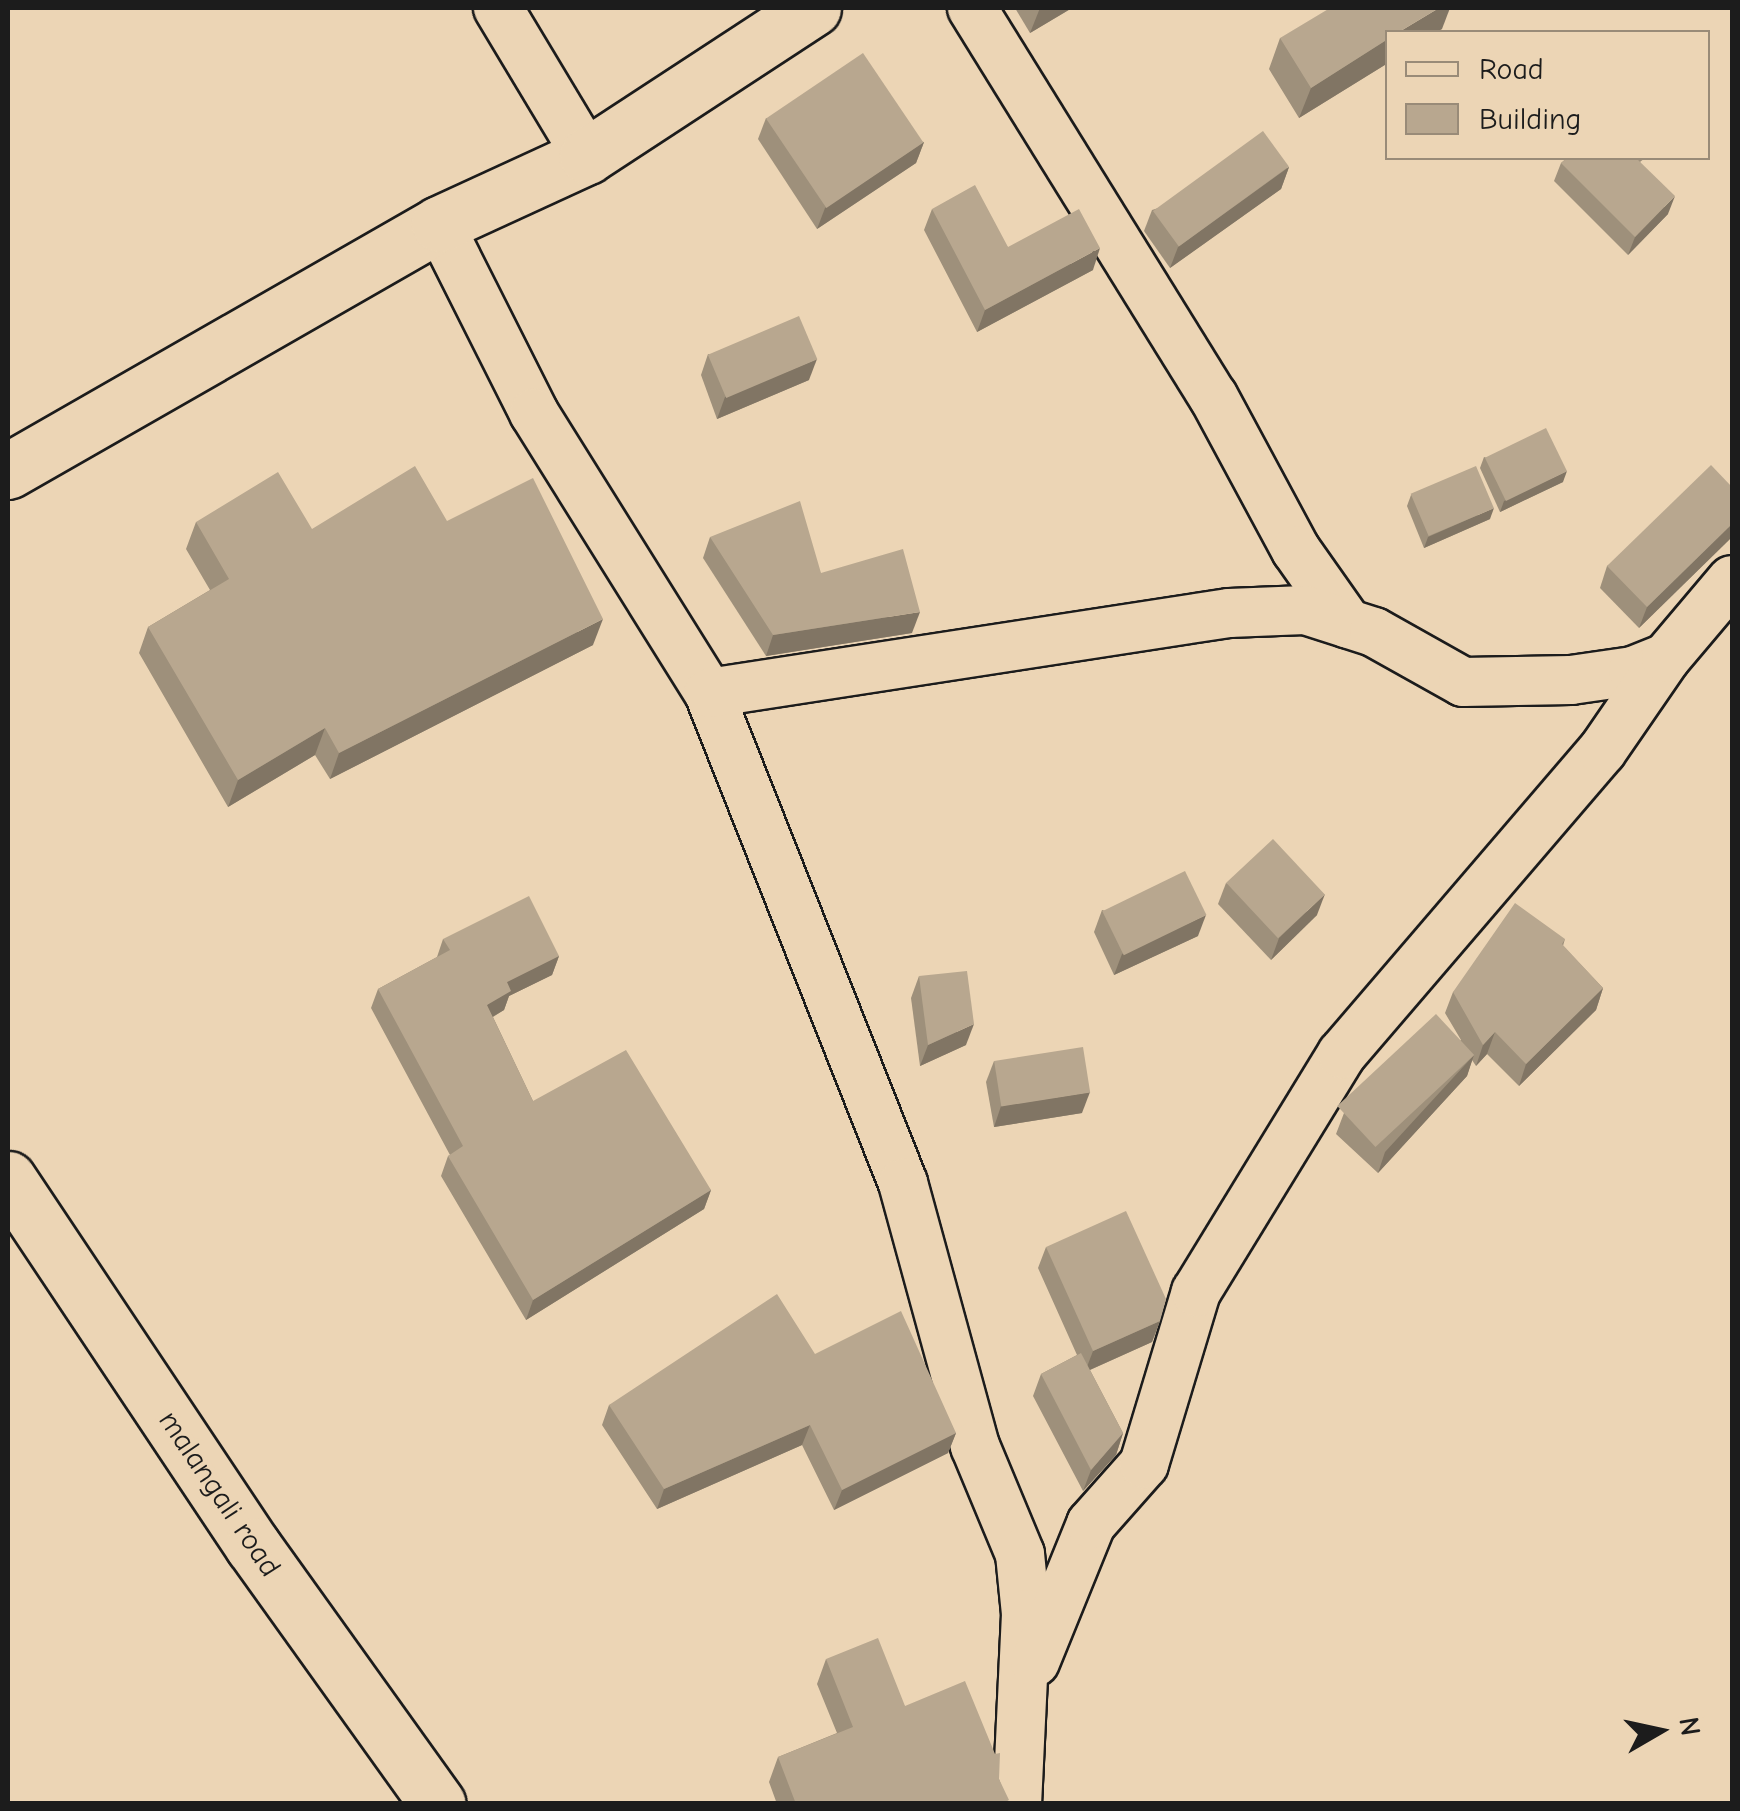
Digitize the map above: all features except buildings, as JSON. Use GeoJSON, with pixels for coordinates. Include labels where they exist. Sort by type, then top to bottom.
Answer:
{"type":"FeatureCollection","features":[{"type":"Feature","properties":{"kind":"street"},"geometry":{"type":"LineString","coordinates":[[498,8],[587,156]]}},
{"type":"Feature","properties":{"kind":"street"},"geometry":{"type":"LineString","coordinates":[[8,472],[439,224],[587,156],[813,8]]}},
{"type":"Feature","properties":{"kind":"street"},"geometry":{"type":"LineString","coordinates":[[972,8],[1212,396],[1296,550],[1348,624]]}},
{"type":"Feature","properties":{"kind":"street"},"geometry":{"type":"LineString","coordinates":[[439,224],[534,413],[709,693],[904,1183],[975,1446],[1020,1554],[1026,1614],[1016,1707],[1017,1804]]}},
{"type":"Feature","properties":{"kind":"street"},"geometry":{"type":"LineString","coordinates":[[1016,1707],[1091,1524],[1144,1464],[1196,1292],[1268,1169],[1342,1054],[1602,751],[1666,658],[1732,580]]}},
{"type":"Feature","properties":{"kind":"street"},"geometry":{"type":"LineString","coordinates":[[709,693],[1229,612],[1306,610],[1348,624],[1463,682],[1571,680],[1633,671],[1666,658]]}},
{"type":"Feature","properties":{"kind":"street","name":"malangali road"},"geometry":{"type":"LineString","coordinates":[[8,1179],[254,1546],[438,1804]]}}]}
